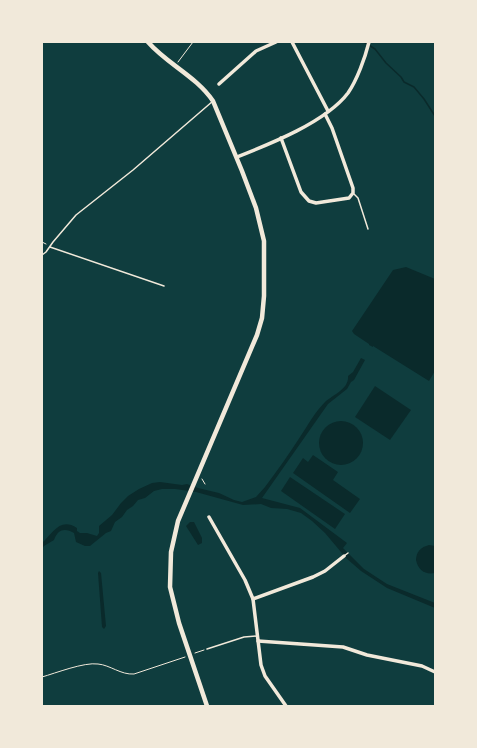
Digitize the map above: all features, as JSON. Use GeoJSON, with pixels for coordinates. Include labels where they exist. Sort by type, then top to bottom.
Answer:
{"type":"FeatureCollection","features":[{"type":"Feature","properties":{"kind":"main road"},"geometry":{"type":"LineString","coordinates":[[148,42],[155,50],[207,92],[237,157],[256,208],[264,241],[264,296],[262,318],[251,351],[188,496],[172,540],[170,587],[179,623],[207,706]]}},
{"type":"Feature","properties":{"kind":"street"},"geometry":{"type":"LineString","coordinates":[[219,84],[256,51],[276,42]]}},
{"type":"Feature","properties":{"kind":"street"},"geometry":{"type":"LineString","coordinates":[[292,42],[328,110]]}},
{"type":"Feature","properties":{"kind":"street"},"geometry":{"type":"LineString","coordinates":[[237,157],[302,128],[325,114],[348,92],[367,52],[369,42]]}},
{"type":"Feature","properties":{"kind":"street"},"geometry":{"type":"LineString","coordinates":[[281,138],[301,192],[309,201],[316,203],[349,198],[353,193],[353,188],[337,141],[325,114]]}},
{"type":"Feature","properties":{"kind":"street"},"geometry":{"type":"LineString","coordinates":[[209,517],[245,580],[253,599],[259,657],[263,671],[286,706]]}},
{"type":"Feature","properties":{"kind":"street"},"geometry":{"type":"LineString","coordinates":[[253,599],[313,577],[325,571],[346,555]]}},
{"type":"Feature","properties":{"kind":"street"},"geometry":{"type":"LineString","coordinates":[[258,641],[344,647],[366,655],[403,664],[422,666],[435,672]]}},
{"type":"Feature","properties":{"kind":"lane"},"geometry":{"type":"LineString","coordinates":[[42,255],[76,215],[133,170],[212,101]]}},
{"type":"Feature","properties":{"kind":"lane"},"geometry":{"type":"LineString","coordinates":[[353,193],[358,198],[368,229]]}},
{"type":"Feature","properties":{"kind":"lane"},"geometry":{"type":"LineString","coordinates":[[50,246],[164,286]]}},
{"type":"Feature","properties":{"kind":"lane"},"geometry":{"type":"LineString","coordinates":[[207,649],[244,637],[257,636]]}},
{"type":"Feature","properties":{"kind":"path"},"geometry":{"type":"LineString","coordinates":[[175,66],[193,42]]}},
{"type":"Feature","properties":{"kind":"path"},"geometry":{"type":"LineString","coordinates":[[42,242],[50,246]]}},
{"type":"Feature","properties":{"kind":"path"},"geometry":{"type":"LineString","coordinates":[[42,678],[93,664],[105,665],[125,674],[134,674],[207,649]]}},
{"type":"Feature","properties":{"kind":"water"},"geometry":{"type":"Polygon","coordinates":[[[406,267],[435,279],[435,371],[429,381],[373,346],[369,345],[352,331],[393,270],[406,267]]]}},
{"type":"Feature","properties":{"kind":"water"},"geometry":{"type":"Polygon","coordinates":[[[361,358],[365,360],[354,380],[347,389],[328,404],[262,498],[300,508],[347,543],[343,548],[364,569],[387,584],[435,603],[435,608],[387,588],[361,571],[346,558],[325,533],[301,513],[287,509],[271,508],[261,504],[243,505],[196,492],[175,489],[162,489],[154,491],[145,498],[138,500],[122,517],[115,522],[111,531],[106,533],[90,546],[85,546],[76,542],[74,533],[68,530],[62,530],[54,540],[42,549],[42,543],[61,525],[71,525],[77,528],[77,531],[80,533],[87,533],[97,536],[99,533],[99,526],[112,515],[128,496],[152,483],[160,482],[182,485],[187,484],[219,493],[242,502],[256,497],[292,450],[318,410],[325,402],[344,388],[348,381],[348,376],[353,372],[361,358]]]}},
{"type":"Feature","properties":{"kind":"water"},"geometry":{"type":"Polygon","coordinates":[[[375,386],[411,410],[390,440],[355,417],[375,386]]]}},
{"type":"Feature","properties":{"kind":"water"},"geometry":{"type":"Polygon","coordinates":[[[337,421],[345,421],[350,422],[357,427],[362,434],[362,452],[357,459],[350,464],[337,465],[329,462],[322,455],[319,447],[319,439],[322,431],[329,424],[337,421]]]}},
{"type":"Feature","properties":{"kind":"water"},"geometry":{"type":"Polygon","coordinates":[[[313,455],[338,472],[333,480],[360,499],[350,513],[293,473],[303,458],[308,462],[313,455]]]}},
{"type":"Feature","properties":{"kind":"water"},"geometry":{"type":"Polygon","coordinates":[[[290,477],[345,514],[335,529],[281,491],[290,477]]]}},
{"type":"Feature","properties":{"kind":"water"},"geometry":{"type":"Polygon","coordinates":[[[190,522],[194,522],[202,538],[202,543],[198,545],[186,526],[190,522]]]}},
{"type":"Feature","properties":{"kind":"water"},"geometry":{"type":"Polygon","coordinates":[[[429,545],[435,546],[435,573],[422,571],[418,567],[416,560],[420,550],[429,545]]]}},
{"type":"Feature","properties":{"kind":"water"},"geometry":{"type":"Polygon","coordinates":[[[99,571],[101,573],[106,626],[104,629],[102,627],[99,571]]]}},
{"type":"Feature","properties":{"kind":"waterway"},"geometry":{"type":"LineString","coordinates":[[364,42],[375,49],[404,82],[414,87],[435,116]]}}]}
